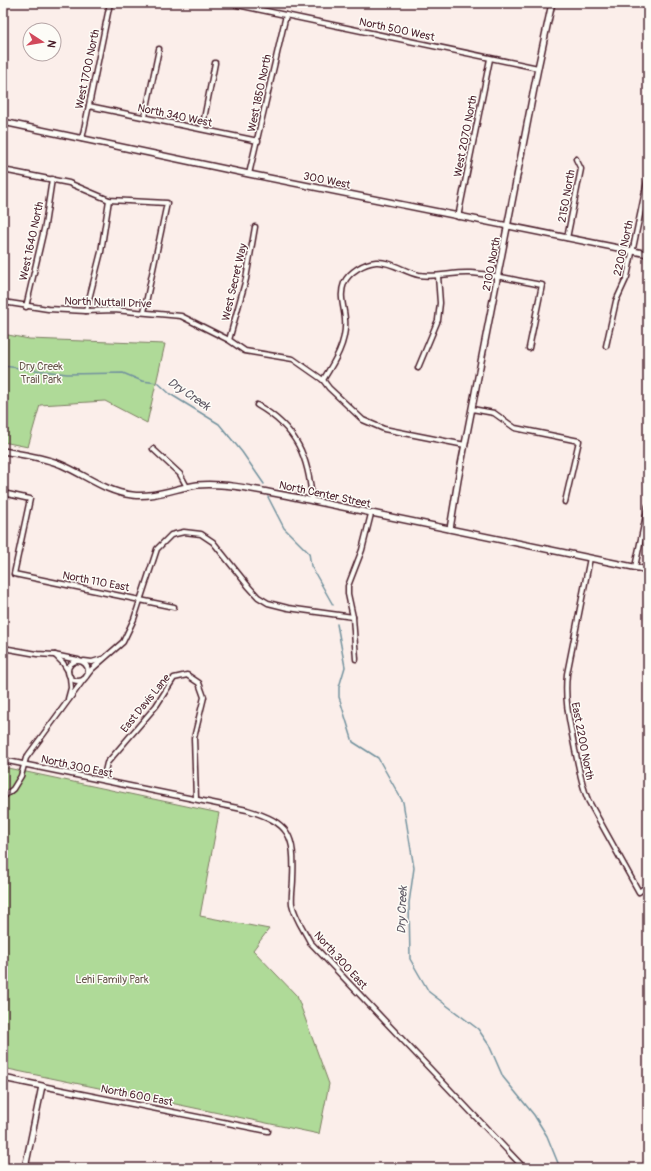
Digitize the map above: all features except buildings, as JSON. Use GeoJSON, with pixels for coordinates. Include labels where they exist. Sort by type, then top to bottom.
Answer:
{"type":"FeatureCollection","features":[{"type":"Feature","properties":{"kind":"street","name":"West 1700 North"},"geometry":{"type":"LineString","coordinates":[[82,139],[110,3]]}},
{"type":"Feature","properties":{"kind":"street","name":"North 500 West"},"geometry":{"type":"LineString","coordinates":[[228,3],[538,68]]}},
{"type":"Feature","properties":{"kind":"street","name":"2100 North"},"geometry":{"type":"LineString","coordinates":[[450,529],[472,408],[552,3]]}},
{"type":"Feature","properties":{"kind":"street","name":"West 1850 North"},"geometry":{"type":"LineString","coordinates":[[249,174],[258,142],[286,15]]}},
{"type":"Feature","properties":{"kind":"street"},"geometry":{"type":"LineString","coordinates":[[145,118],[159,49]]}},
{"type":"Feature","properties":{"kind":"street","name":"West 2070 North"},"geometry":{"type":"LineString","coordinates":[[458,217],[490,58]]}},
{"type":"Feature","properties":{"kind":"street"},"geometry":{"type":"LineString","coordinates":[[202,129],[215,63]]}},
{"type":"Feature","properties":{"kind":"street","name":"North 340 West"},"geometry":{"type":"LineString","coordinates":[[89,106],[258,142]]}},
{"type":"Feature","properties":{"kind":"street","name":"300 West"},"geometry":{"type":"LineString","coordinates":[[3,122],[458,217],[648,254]]}},
{"type":"Feature","properties":{"kind":"street","name":"2150 North"},"geometry":{"type":"LineString","coordinates":[[567,238],[581,169],[576,159]]}},
{"type":"Feature","properties":{"kind":"street"},"geometry":{"type":"LineString","coordinates":[[3,170],[69,183],[109,200],[167,203],[144,312]]}},
{"type":"Feature","properties":{"kind":"street","name":"2200 North"},"geometry":{"type":"LineString","coordinates":[[606,346],[616,301],[627,277],[648,177]]}},
{"type":"Feature","properties":{"kind":"street","name":"West 1640 North"},"geometry":{"type":"LineString","coordinates":[[26,307],[45,225],[52,179]]}},
{"type":"Feature","properties":{"kind":"street"},"geometry":{"type":"LineString","coordinates":[[86,311],[100,252],[109,200]]}},
{"type":"Feature","properties":{"kind":"street","name":"West Secret Way"},"geometry":{"type":"LineString","coordinates":[[229,340],[246,279],[255,227]]}},
{"type":"Feature","properties":{"kind":"street"},"geometry":{"type":"LineString","coordinates":[[323,380],[336,360],[345,332],[342,291],[345,281],[364,265],[375,262],[386,263],[418,275],[438,276],[470,273],[542,285],[529,348]]}},
{"type":"Feature","properties":{"kind":"street"},"geometry":{"type":"LineString","coordinates":[[418,368],[438,320],[440,303],[438,276]]}},
{"type":"Feature","properties":{"kind":"street","name":"North Nuttall Drive"},"geometry":{"type":"LineString","coordinates":[[3,302],[26,307],[86,311],[114,310],[181,316],[229,340],[245,351],[293,359],[323,380],[329,388],[363,420],[384,429],[465,445]]}},
{"type":"Feature","properties":{"kind":"street"},"geometry":{"type":"LineString","coordinates":[[257,405],[275,415],[291,432],[300,447],[309,473],[312,501]]}},
{"type":"Feature","properties":{"kind":"street"},"geometry":{"type":"LineString","coordinates":[[472,408],[494,413],[515,428],[579,441],[566,502]]}},
{"type":"Feature","properties":{"kind":"street"},"geometry":{"type":"LineString","coordinates":[[153,448],[180,474],[187,487]]}},
{"type":"Feature","properties":{"kind":"street","name":"North Center Street"},"geometry":{"type":"LineString","coordinates":[[3,451],[38,458],[62,465],[95,482],[132,495],[169,492],[199,485],[225,486],[312,501],[648,570]]}},
{"type":"Feature","properties":{"kind":"street","name":"North 110 East"},"geometry":{"type":"LineString","coordinates":[[3,493],[30,499],[14,574],[174,607]]}},
{"type":"Feature","properties":{"kind":"street"},"geometry":{"type":"LineString","coordinates":[[636,568],[648,506]]}},
{"type":"Feature","properties":{"kind":"street"},"geometry":{"type":"LineString","coordinates":[[356,659],[353,617],[348,594],[348,586],[362,550],[371,514]]}},
{"type":"Feature","properties":{"kind":"street"},"geometry":{"type":"LineString","coordinates":[[3,797],[13,789],[21,776],[26,758],[68,699],[73,695],[95,666],[123,642],[134,619],[157,548],[171,535],[184,532],[201,534],[213,542],[258,597],[268,603],[288,608],[353,617]]}},
{"type":"Feature","properties":{"kind":"street","name":"East 2200 North"},"geometry":{"type":"LineString","coordinates":[[590,558],[567,674],[565,692],[567,714],[583,787],[595,814],[639,892],[648,885]]}},
{"type":"Feature","properties":{"kind":"street"},"geometry":{"type":"LineString","coordinates":[[3,648],[92,662],[106,658]]}},
{"type":"Feature","properties":{"kind":"street"},"geometry":{"type":"LineString","coordinates":[[54,655],[63,663],[71,683],[68,699]]}},
{"type":"Feature","properties":{"kind":"street"},"geometry":{"type":"LineString","coordinates":[[68,674],[70,664],[80,660]]}},
{"type":"Feature","properties":{"kind":"street"},"geometry":{"type":"LineString","coordinates":[[80,660],[88,668],[88,674]]}},
{"type":"Feature","properties":{"kind":"street"},"geometry":{"type":"LineString","coordinates":[[68,674],[75,681],[84,679]]}},
{"type":"Feature","properties":{"kind":"street","name":"East Davis Lane"},"geometry":{"type":"LineString","coordinates":[[103,780],[107,764],[156,706],[174,678],[187,675],[199,683],[204,697],[194,738],[196,800]]}},
{"type":"Feature","properties":{"kind":"street","name":"North 300 East"},"geometry":{"type":"LineString","coordinates":[[3,760],[262,814],[284,828],[292,842],[294,857],[292,902],[296,916],[310,942],[524,1168]]}},
{"type":"Feature","properties":{"kind":"street","name":"North 600 East"},"geometry":{"type":"LineString","coordinates":[[3,1078],[268,1131]]}},
{"type":"Feature","properties":{"kind":"street"},"geometry":{"type":"LineString","coordinates":[[26,1168],[42,1086]]}},
{"type":"Feature","properties":{"kind":"green space","name":"Dry Creek Trail Park"},"geometry":{"type":"Polygon","coordinates":[[[3,334],[29,339],[165,344],[147,423],[105,401],[40,405],[28,447],[3,442],[3,334]]]}},
{"type":"Feature","properties":{"kind":"green space","name":"Lehi Family Park"},"geometry":{"type":"Polygon","coordinates":[[[3,767],[219,813],[200,916],[269,929],[253,950],[297,996],[329,1084],[319,1134],[3,1068],[3,767]]]}},
{"type":"Feature","properties":{"kind":"waterway","name":"Dry Creek"},"geometry":{"type":"LineString","coordinates":[[3,366],[67,374],[123,373],[142,381],[158,383],[170,394],[219,424],[242,452],[264,484]]}},
{"type":"Feature","properties":{"kind":"waterway","name":"Dry Creek"},"geometry":{"type":"LineString","coordinates":[[268,497],[284,528],[309,553],[311,566],[333,605]]}},
{"type":"Feature","properties":{"kind":"waterway","name":"Dry Creek"},"geometry":{"type":"LineString","coordinates":[[337,624],[345,667],[339,687],[339,697],[353,742],[378,758],[403,802],[414,868],[409,903],[410,959],[429,992],[478,1029],[489,1045],[503,1077],[534,1115],[547,1136],[560,1168]]}}]}
